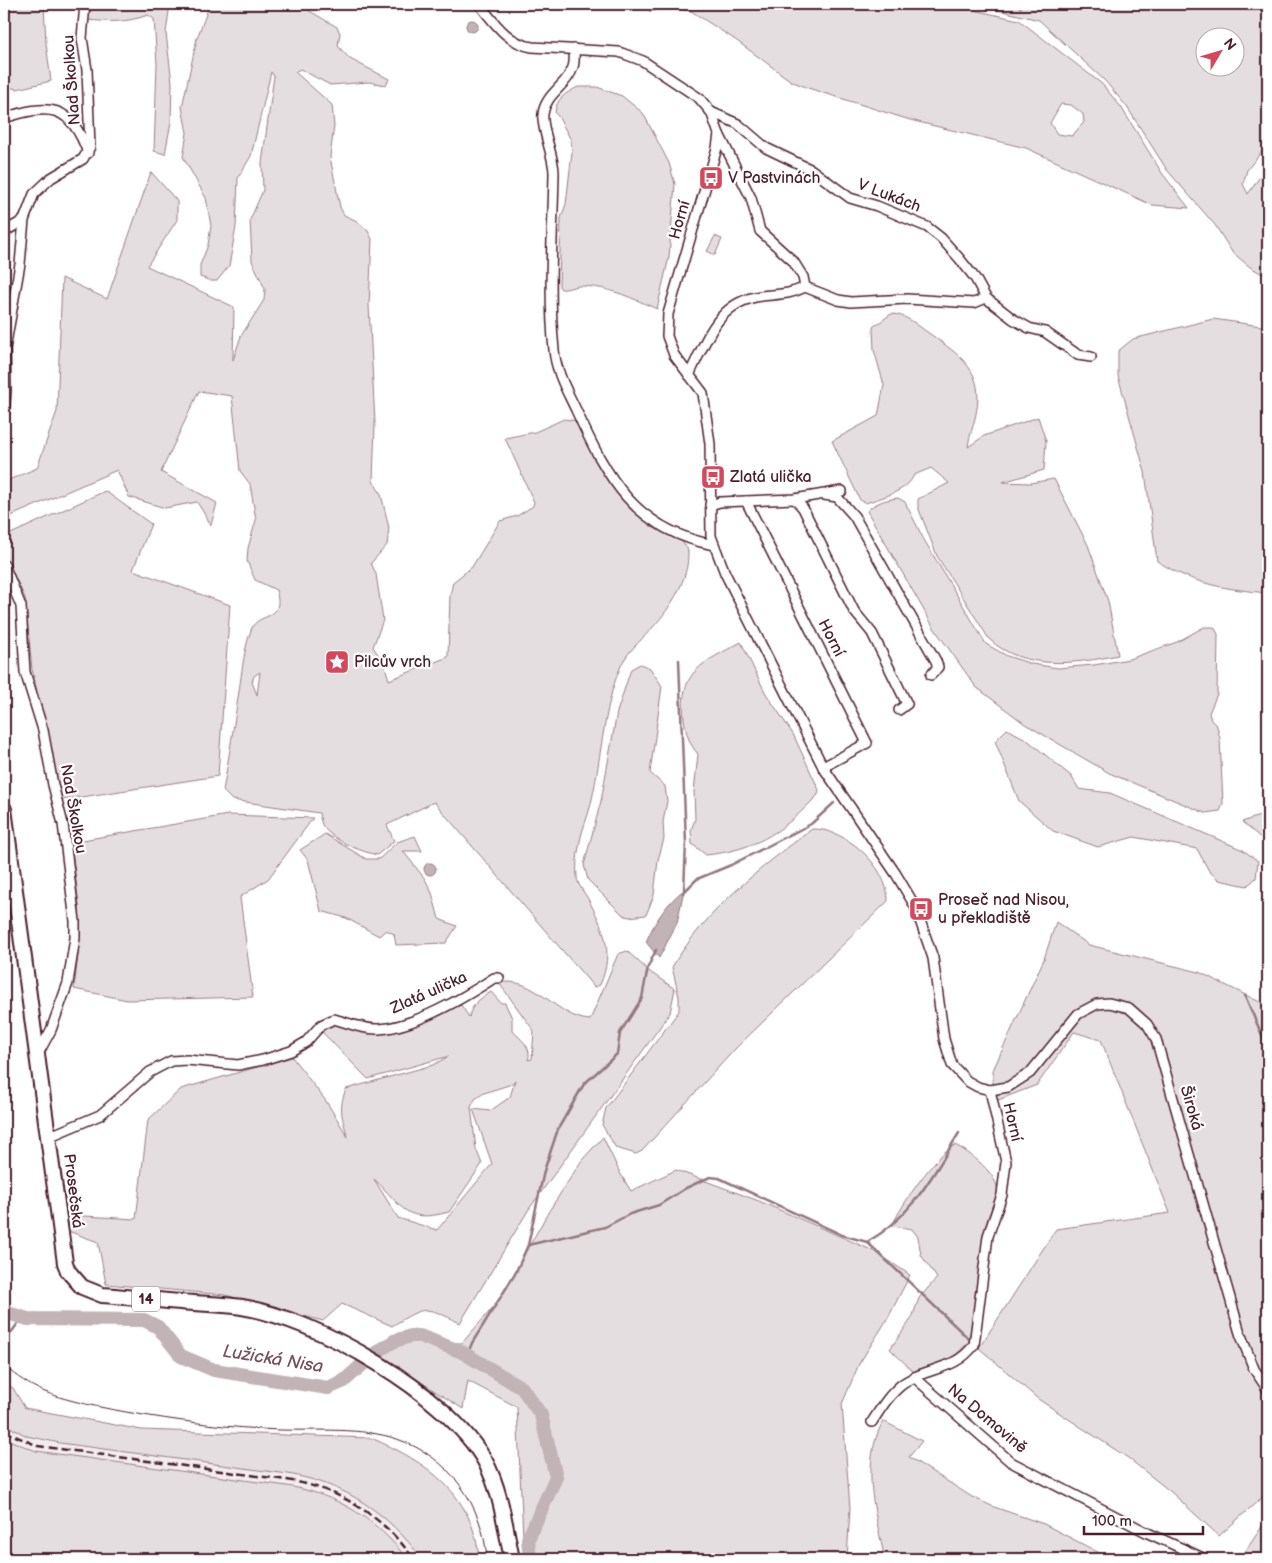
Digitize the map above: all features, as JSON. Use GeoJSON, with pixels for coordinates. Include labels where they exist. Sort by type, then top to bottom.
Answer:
{"type":"FeatureCollection","features":[{"type":"Feature","properties":{"kind":"main road","name":"Prosečská"},"geometry":{"type":"LineString","coordinates":[[4,809],[36,1056],[65,1264],[68,1271],[82,1287],[102,1295],[243,1307],[316,1330],[378,1364],[443,1411],[471,1442],[485,1462],[496,1488],[512,1559]]}},
{"type":"Feature","properties":{"kind":"street","name":"Nad Školkou"},"geometry":{"type":"LineString","coordinates":[[85,4],[82,38],[91,138],[88,153]]}},
{"type":"Feature","properties":{"kind":"street"},"geometry":{"type":"LineString","coordinates":[[479,4],[501,31],[517,44],[532,47],[574,48],[630,54],[699,98],[711,112],[719,134],[751,198],[760,231],[793,261],[803,277],[805,287]]}},
{"type":"Feature","properties":{"kind":"street"},"geometry":{"type":"LineString","coordinates":[[574,48],[573,68],[545,104],[542,116],[554,170],[552,292],[554,351],[558,370],[606,472],[631,503],[647,518],[660,525],[696,542],[714,545]]}},
{"type":"Feature","properties":{"kind":"street","name":"Nad Školkou"},"geometry":{"type":"LineString","coordinates":[[4,118],[35,108],[61,112],[76,127],[88,153]]}},
{"type":"Feature","properties":{"kind":"street","name":"V Lukách"},"geometry":{"type":"LineString","coordinates":[[711,112],[738,124],[766,148],[812,170],[850,198],[877,206],[927,227],[941,238],[975,278],[986,298],[1013,319],[1029,328],[1045,332],[1078,355],[1091,357]]}},
{"type":"Feature","properties":{"kind":"street","name":"Horní"},"geometry":{"type":"LineString","coordinates":[[719,134],[717,148],[668,314],[667,336],[674,355],[703,393],[710,444],[711,536],[725,573],[823,767],[896,874],[915,906],[933,958],[944,1039],[952,1065],[967,1081],[990,1090],[1006,1162],[1002,1195],[988,1236],[974,1345],[967,1354],[951,1365],[914,1377],[896,1390],[872,1422]]}},
{"type":"Feature","properties":{"kind":"street"},"geometry":{"type":"LineString","coordinates":[[4,416],[6,390],[5,350],[20,264],[24,220],[34,194],[43,184],[73,167],[88,153]]}},
{"type":"Feature","properties":{"kind":"street"},"geometry":{"type":"LineString","coordinates":[[4,232],[24,220]]}},
{"type":"Feature","properties":{"kind":"street"},"geometry":{"type":"LineString","coordinates":[[805,287],[838,300],[851,302],[907,300],[974,303],[986,298]]}},
{"type":"Feature","properties":{"kind":"street"},"geometry":{"type":"LineString","coordinates":[[689,375],[715,323],[725,311],[742,300],[793,294],[805,287]]}},
{"type":"Feature","properties":{"kind":"street"},"geometry":{"type":"LineString","coordinates":[[710,505],[720,502],[795,499],[842,491]]}},
{"type":"Feature","properties":{"kind":"street"},"geometry":{"type":"LineString","coordinates":[[824,495],[837,497],[854,516],[940,669],[931,675]]}},
{"type":"Feature","properties":{"kind":"street","name":"Horní"},"geometry":{"type":"LineString","coordinates":[[795,499],[803,508],[854,611],[872,633],[907,704],[898,710]]}},
{"type":"Feature","properties":{"kind":"street","name":"Horní"},"geometry":{"type":"LineString","coordinates":[[746,501],[867,742],[823,767]]}},
{"type":"Feature","properties":{"kind":"street","name":"Nad Školkou"},"geometry":{"type":"LineString","coordinates":[[4,565],[21,606],[25,672],[43,730],[53,785],[64,824],[75,921],[75,938],[68,983],[51,1030],[36,1056]]}},
{"type":"Feature","properties":{"kind":"street","name":"Zlatá ulička"},"geometry":{"type":"LineString","coordinates":[[48,1137],[100,1115],[150,1072],[171,1061],[187,1060],[238,1065],[280,1056],[298,1046],[328,1020],[334,1019],[379,1029],[395,1026],[454,1003],[494,978],[499,978]]}},
{"type":"Feature","properties":{"kind":"street","name":"Široká"},"geometry":{"type":"LineString","coordinates":[[990,1090],[1008,1087],[1030,1073],[1072,1020],[1097,1004],[1109,1003],[1129,1008],[1147,1024],[1156,1039],[1240,1333],[1254,1370],[1268,1390]]}},
{"type":"Feature","properties":{"kind":"street","name":"Na Domovině"},"geometry":{"type":"LineString","coordinates":[[914,1377],[1011,1462],[1155,1536],[1205,1559]]}},
{"type":"Feature","properties":{"kind":"shaded area"},"geometry":{"type":"Polygon","coordinates":[[[4,4],[44,4],[46,43],[51,81],[17,89],[4,86],[4,4]]]}},
{"type":"Feature","properties":{"kind":"shaded area"},"geometry":{"type":"Polygon","coordinates":[[[89,4],[170,4],[166,33],[172,83],[171,122],[165,154],[154,151],[157,64],[154,19],[148,15],[118,21],[87,20],[89,4]]]}},
{"type":"Feature","properties":{"kind":"shaded area"},"geometry":{"type":"Polygon","coordinates":[[[210,4],[289,4],[308,10],[337,27],[340,33],[338,46],[350,59],[389,79],[386,85],[369,82],[330,85],[300,69],[295,72],[332,105],[334,126],[330,157],[340,207],[344,215],[357,221],[368,231],[372,239],[369,305],[375,423],[373,481],[381,494],[389,528],[387,545],[371,563],[376,574],[383,620],[373,647],[384,663],[389,680],[448,657],[450,595],[453,582],[472,567],[500,521],[517,516],[533,506],[534,502],[505,438],[535,432],[564,419],[578,421],[612,485],[630,508],[646,522],[676,537],[686,547],[688,562],[678,592],[660,618],[627,655],[618,674],[612,691],[604,728],[591,805],[580,841],[577,879],[598,918],[607,950],[607,961],[600,985],[594,987],[434,802],[387,825],[394,841],[377,855],[335,838],[323,826],[319,813],[232,800],[223,791],[243,660],[251,630],[259,620],[274,612],[277,608],[278,600],[276,590],[255,580],[247,561],[248,548],[256,520],[250,484],[240,471],[232,396],[199,391],[161,472],[217,503],[211,525],[197,502],[165,508],[129,497],[117,470],[4,519],[4,482],[37,468],[57,411],[62,278],[107,299],[151,172],[177,201],[177,220],[147,266],[234,307],[233,360],[241,336],[264,300],[265,289],[252,261],[250,220],[263,190],[262,163],[274,76],[271,72],[251,156],[238,178],[236,227],[229,266],[217,281],[211,281],[200,277],[200,265],[208,245],[211,226],[206,198],[183,157],[187,133],[182,107],[197,38],[210,4]],[[260,672],[254,676],[252,682],[257,695],[260,672]]]}},
{"type":"Feature","properties":{"kind":"shaded area"},"geometry":{"type":"Polygon","coordinates":[[[650,4],[946,4],[1019,20],[1102,84],[1121,107],[1162,173],[1189,208],[1152,205],[1026,148],[910,120],[808,88],[791,81],[737,41],[691,11],[665,7],[650,12],[650,4]],[[1061,104],[1050,123],[1057,134],[1072,136],[1084,122],[1083,114],[1071,105],[1061,104]]]}},
{"type":"Feature","properties":{"kind":"shaded area"},"geometry":{"type":"Polygon","coordinates":[[[973,4],[1016,4],[1021,9],[1021,4],[1268,4],[1268,144],[1247,170],[1243,184],[1248,194],[1268,165],[1268,277],[1250,267],[1232,252],[1215,225],[1167,170],[1127,107],[1105,81],[1039,20],[973,4]]]}},
{"type":"Feature","properties":{"kind":"shaded area"},"geometry":{"type":"Polygon","coordinates":[[[470,20],[474,20],[478,26],[474,32],[470,32],[466,28],[466,24],[470,20]]]}},
{"type":"Feature","properties":{"kind":"shaded area"},"geometry":{"type":"Polygon","coordinates":[[[578,87],[597,87],[622,96],[643,113],[669,163],[675,184],[669,257],[657,309],[622,294],[603,289],[580,286],[561,289],[559,286],[561,218],[566,204],[572,152],[571,140],[555,113],[557,103],[566,94],[578,87]]]}},
{"type":"Feature","properties":{"kind":"shaded area"},"geometry":{"type":"Polygon","coordinates":[[[715,236],[722,239],[715,255],[707,251],[715,236]]]}},
{"type":"Feature","properties":{"kind":"shaded area"},"geometry":{"type":"Polygon","coordinates":[[[891,314],[907,318],[952,350],[968,366],[974,376],[978,399],[968,447],[984,436],[1038,417],[1046,441],[1044,470],[1003,482],[1030,483],[1054,479],[1088,545],[1108,601],[1118,655],[1085,661],[1050,662],[1018,656],[1003,649],[989,639],[937,556],[918,507],[918,499],[949,483],[931,468],[914,475],[911,481],[900,490],[866,503],[860,500],[832,441],[878,416],[884,385],[874,350],[873,327],[891,314]]]}},
{"type":"Feature","properties":{"kind":"shaded area"},"geometry":{"type":"Polygon","coordinates":[[[1213,319],[1268,327],[1268,593],[1238,590],[1197,581],[1157,561],[1145,472],[1118,376],[1118,351],[1133,339],[1213,319]]]}},
{"type":"Feature","properties":{"kind":"shaded area"},"geometry":{"type":"Polygon","coordinates":[[[105,491],[151,524],[133,570],[230,605],[218,776],[62,800],[32,669],[25,598],[4,554],[4,537],[105,491]]]}},
{"type":"Feature","properties":{"kind":"shaded area"},"geometry":{"type":"Polygon","coordinates":[[[898,498],[905,502],[923,538],[986,644],[1007,656],[1032,664],[1058,668],[1094,665],[1129,659],[1177,642],[1204,627],[1214,627],[1218,634],[1217,694],[1209,713],[1211,720],[1217,726],[1220,739],[1223,804],[1220,811],[1205,813],[1109,773],[1025,724],[976,687],[934,628],[867,511],[881,502],[898,498]]]}},
{"type":"Feature","properties":{"kind":"shaded area"},"geometry":{"type":"Polygon","coordinates":[[[741,642],[765,692],[793,734],[819,790],[818,795],[789,823],[765,838],[738,849],[706,855],[692,844],[691,830],[695,819],[694,792],[698,754],[690,742],[684,719],[683,702],[685,689],[696,670],[741,642]]]}},
{"type":"Feature","properties":{"kind":"shaded area"},"geometry":{"type":"Polygon","coordinates":[[[640,664],[650,668],[662,686],[650,773],[665,786],[667,801],[663,822],[664,839],[658,860],[654,895],[646,915],[628,917],[622,914],[588,880],[584,865],[601,801],[617,712],[631,669],[640,664]]]}},
{"type":"Feature","properties":{"kind":"shaded area"},"geometry":{"type":"Polygon","coordinates":[[[1007,729],[1026,739],[1071,776],[1079,789],[1110,793],[1243,850],[1258,861],[1256,878],[1247,886],[1219,880],[1209,871],[1197,849],[1134,837],[1098,847],[1053,831],[1019,801],[995,741],[1007,729]]]}},
{"type":"Feature","properties":{"kind":"shaded area"},"geometry":{"type":"Polygon","coordinates":[[[1268,813],[1268,844],[1242,822],[1268,813]]]}},
{"type":"Feature","properties":{"kind":"shaded area"},"geometry":{"type":"Polygon","coordinates":[[[228,815],[313,818],[268,879],[240,897],[253,997],[127,1000],[74,989],[79,947],[79,905],[71,842],[228,815]]]}},
{"type":"Feature","properties":{"kind":"shaded area"},"geometry":{"type":"Polygon","coordinates":[[[812,829],[825,830],[838,835],[851,842],[863,852],[881,875],[888,901],[736,1048],[642,1151],[636,1154],[616,1148],[602,1125],[606,1108],[679,1011],[679,997],[672,967],[701,927],[735,891],[812,829]]]}},
{"type":"Feature","properties":{"kind":"shaded area"},"geometry":{"type":"Polygon","coordinates":[[[325,834],[366,859],[379,859],[397,842],[415,836],[422,851],[403,851],[425,879],[432,893],[439,919],[457,926],[446,943],[396,945],[394,934],[386,930],[379,936],[346,918],[321,911],[308,860],[300,850],[325,834]]]}},
{"type":"Feature","properties":{"kind":"shaded area"},"geometry":{"type":"Polygon","coordinates":[[[432,863],[435,864],[435,874],[428,875],[425,874],[424,867],[425,864],[432,863]]]}},
{"type":"Feature","properties":{"kind":"shaded area"},"geometry":{"type":"Polygon","coordinates":[[[684,890],[677,923],[659,958],[646,942],[662,913],[672,900],[684,890]]]}},
{"type":"Feature","properties":{"kind":"shaded area"},"geometry":{"type":"Polygon","coordinates":[[[1056,922],[1089,945],[1199,972],[1268,1006],[1268,1492],[1219,1536],[1171,1492],[1128,1458],[1038,1399],[979,1348],[1056,1229],[1170,1213],[1101,1040],[1074,1032],[1037,1085],[993,1102],[993,1070],[1044,959],[1056,922]]]}},
{"type":"Feature","properties":{"kind":"shaded area"},"geometry":{"type":"Polygon","coordinates":[[[627,951],[650,972],[675,989],[670,1013],[529,1209],[460,1323],[439,1313],[426,1310],[412,1314],[392,1326],[342,1304],[323,1321],[225,1295],[106,1284],[98,1242],[68,1231],[67,1215],[136,1219],[148,1120],[181,1089],[292,1057],[326,1101],[348,1137],[342,1113],[342,1102],[346,1089],[433,1065],[449,1056],[368,1079],[320,1030],[332,1022],[375,1034],[400,1030],[461,1005],[469,1017],[477,1002],[491,992],[501,1003],[505,1003],[512,1018],[512,1030],[527,1047],[529,1051],[528,1060],[532,1059],[534,1031],[499,983],[512,982],[524,985],[578,1018],[590,1020],[618,954],[627,951]],[[515,1080],[512,1084],[484,1093],[475,1099],[471,1107],[476,1149],[482,1164],[449,1212],[423,1216],[413,1214],[399,1205],[374,1179],[398,1218],[437,1230],[492,1164],[473,1109],[490,1111],[510,1097],[515,1080]]]}},
{"type":"Feature","properties":{"kind":"shaded area"},"geometry":{"type":"Polygon","coordinates":[[[603,1137],[631,1191],[676,1170],[759,1201],[876,1252],[910,1275],[888,1318],[859,1364],[842,1404],[850,1508],[847,1559],[524,1559],[517,1407],[468,1381],[463,1409],[377,1354],[410,1342],[462,1343],[497,1303],[549,1211],[582,1160],[603,1137]]]}},
{"type":"Feature","properties":{"kind":"shaded area"},"geometry":{"type":"Polygon","coordinates":[[[955,1145],[975,1158],[989,1172],[997,1186],[997,1193],[985,1230],[969,1341],[945,1362],[915,1373],[890,1349],[912,1318],[919,1298],[937,1278],[921,1255],[918,1237],[912,1229],[892,1226],[903,1206],[929,1169],[947,1150],[955,1145]]]}},
{"type":"Feature","properties":{"kind":"shaded area"},"geometry":{"type":"Polygon","coordinates":[[[4,1384],[13,1388],[25,1408],[142,1430],[371,1438],[410,1457],[444,1483],[457,1498],[468,1516],[475,1536],[479,1559],[422,1559],[395,1528],[364,1503],[329,1485],[309,1479],[288,1474],[60,1443],[27,1436],[4,1424],[4,1384]]]}},
{"type":"Feature","properties":{"kind":"shaded area"},"geometry":{"type":"Polygon","coordinates":[[[883,1421],[922,1441],[909,1457],[972,1497],[994,1507],[1044,1524],[1111,1559],[882,1559],[883,1551],[871,1486],[871,1469],[876,1437],[883,1421]]]}},
{"type":"Feature","properties":{"kind":"shaded area"},"geometry":{"type":"Polygon","coordinates":[[[4,1424],[39,1440],[288,1474],[320,1481],[367,1503],[399,1530],[422,1559],[407,1559],[381,1529],[360,1513],[333,1498],[316,1492],[287,1486],[36,1451],[4,1438],[4,1424]]]}},
{"type":"Feature","properties":{"kind":"shaded area"},"geometry":{"type":"Polygon","coordinates":[[[4,1438],[36,1451],[287,1486],[322,1495],[339,1502],[369,1520],[407,1559],[4,1559],[4,1438]]]}},
{"type":"Feature","properties":{"kind":"shaded area"},"geometry":{"type":"Polygon","coordinates":[[[1263,1525],[1268,1528],[1268,1559],[1240,1559],[1263,1525]]]}},
{"type":"Feature","properties":{"kind":"waterway"},"geometry":{"type":"LineString","coordinates":[[679,660],[686,843],[684,890]]}},
{"type":"Feature","properties":{"kind":"waterway"},"geometry":{"type":"LineString","coordinates":[[683,893],[697,879],[731,865],[811,824],[834,803]]}},
{"type":"Feature","properties":{"kind":"waterway"},"geometry":{"type":"LineString","coordinates":[[467,1356],[472,1343],[515,1274],[528,1245],[544,1171],[558,1129],[584,1084],[617,1054],[620,1033],[642,998],[648,967],[656,950]]}},
{"type":"Feature","properties":{"kind":"waterway"},"geometry":{"type":"LineString","coordinates":[[1245,996],[1268,1049]]}},
{"type":"Feature","properties":{"kind":"waterway"},"geometry":{"type":"LineString","coordinates":[[528,1245],[605,1227],[630,1214],[659,1205],[686,1188],[710,1177],[719,1178],[842,1235],[867,1242],[883,1232],[909,1208],[930,1180],[959,1133]]}},
{"type":"Feature","properties":{"kind":"waterway"},"geometry":{"type":"LineString","coordinates":[[867,1242],[968,1338]]}},
{"type":"Feature","properties":{"kind":"waterway","name":"Lužická Nisa"},"geometry":{"type":"LineString","coordinates":[[4,1312],[28,1319],[144,1320],[158,1327],[181,1356],[214,1370],[328,1388],[344,1381],[374,1354],[394,1341],[411,1336],[420,1336],[462,1352],[522,1388],[541,1415],[556,1477],[528,1539],[530,1559]]}},
{"type":"Feature","properties":{"kind":"waterway"},"geometry":{"type":"LineString","coordinates":[[4,1342],[22,1318]]}},
{"type":"Feature","properties":{"kind":"tram line"},"geometry":{"type":"LineString","coordinates":[[4,1366],[34,1387],[55,1396],[116,1410],[222,1426],[280,1430],[354,1431],[397,1439],[416,1447],[433,1458],[448,1471],[460,1486],[471,1502],[479,1520],[487,1559]]}},
{"type":"Feature","properties":{"kind":"railway"},"geometry":{"type":"LineString","coordinates":[[4,1431],[38,1446],[307,1484],[342,1498],[374,1517],[402,1544],[414,1559]]}},
{"type":"Feature","properties":{"kind":"place","name":"V Pastvinách"},"geometry":{"type":"Point","coordinates":[711,178]}},
{"type":"Feature","properties":{"kind":"place","name":"Zlatá ulička"},"geometry":{"type":"Point","coordinates":[713,477]}},
{"type":"Feature","properties":{"kind":"place","name":"Pilcův vrch"},"geometry":{"type":"Point","coordinates":[337,662]}},
{"type":"Feature","properties":{"kind":"place","name":"Proseč nad Nisou, u překladiště"},"geometry":{"type":"Point","coordinates":[921,909]}}]}
